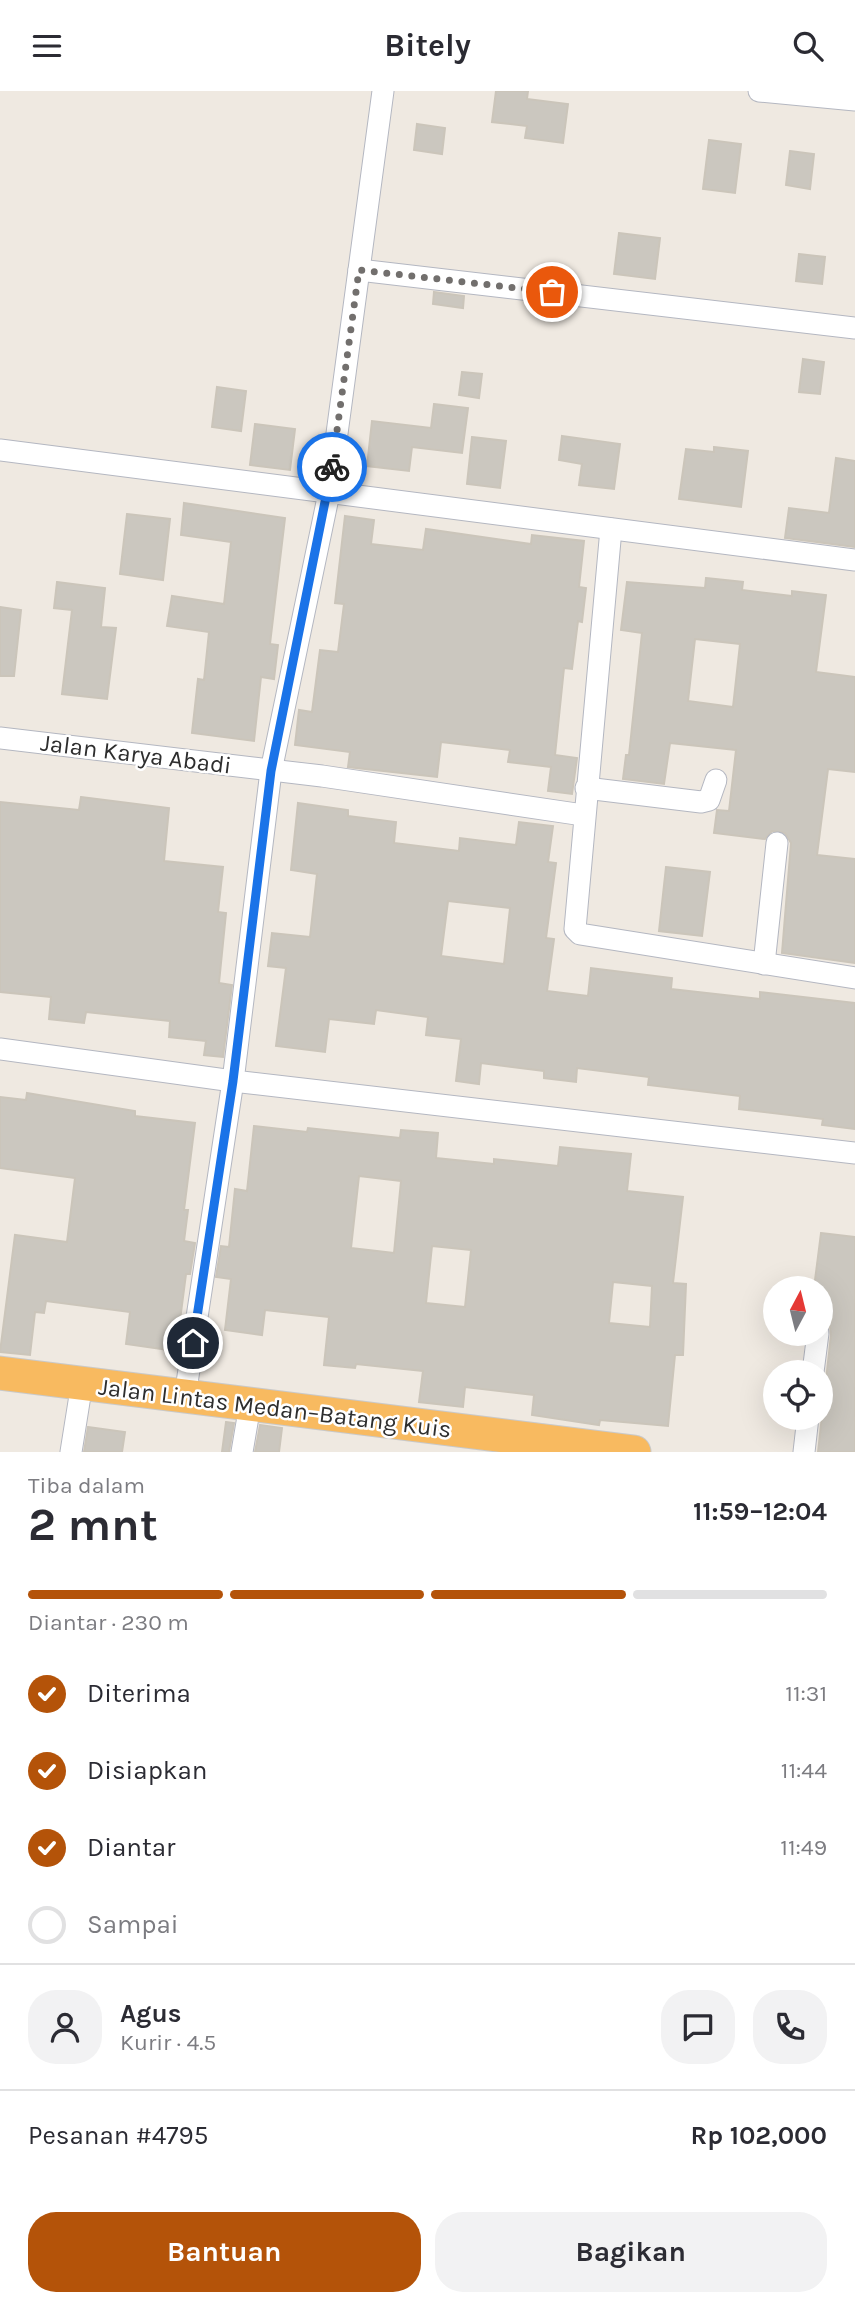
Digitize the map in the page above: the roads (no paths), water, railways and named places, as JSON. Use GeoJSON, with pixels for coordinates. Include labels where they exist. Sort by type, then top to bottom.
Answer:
{"type":"FeatureCollection","features":[{"type":"Feature","properties":{"kind":"highway","name":"Jalan Lintas Medan–Batang Kuis"},"geometry":{"type":"LineString","coordinates":[[0,1373],[250,1405],[460,1442],[634,1452]]}},
{"type":"Feature","properties":{"kind":"street"},"geometry":{"type":"LineString","coordinates":[[185,1396],[233,1081],[271,771],[329,493],[383,91]]}},
{"type":"Feature","properties":{"kind":"street"},"geometry":{"type":"LineString","coordinates":[[758,91],[855,100]]}},
{"type":"Feature","properties":{"kind":"street"},"geometry":{"type":"LineString","coordinates":[[359,270],[855,328]]}},
{"type":"Feature","properties":{"kind":"street"},"geometry":{"type":"LineString","coordinates":[[0,450],[855,560]]}},
{"type":"Feature","properties":{"kind":"street"},"geometry":{"type":"LineString","coordinates":[[611,529],[583,815],[575,926],[578,933],[855,978]]}},
{"type":"Feature","properties":{"kind":"street","name":"Jalan Karya Abadi"},"geometry":{"type":"LineString","coordinates":[[0,738],[271,771],[583,815]]}},
{"type":"Feature","properties":{"kind":"street"},"geometry":{"type":"LineString","coordinates":[[586,788],[701,802],[709,800],[716,780]]}},
{"type":"Feature","properties":{"kind":"street"},"geometry":{"type":"LineString","coordinates":[[764,964],[777,843]]}},
{"type":"Feature","properties":{"kind":"street"},"geometry":{"type":"LineString","coordinates":[[0,1049],[233,1081],[855,1153]]}},
{"type":"Feature","properties":{"kind":"street"},"geometry":{"type":"LineString","coordinates":[[71,1452],[82,1383]]}},
{"type":"Feature","properties":{"kind":"street"},"geometry":{"type":"LineString","coordinates":[[242,1452],[250,1405]]}},
{"type":"Feature","properties":{"kind":"street"},"geometry":{"type":"LineString","coordinates":[[804,1452],[807,1430]]}}]}
